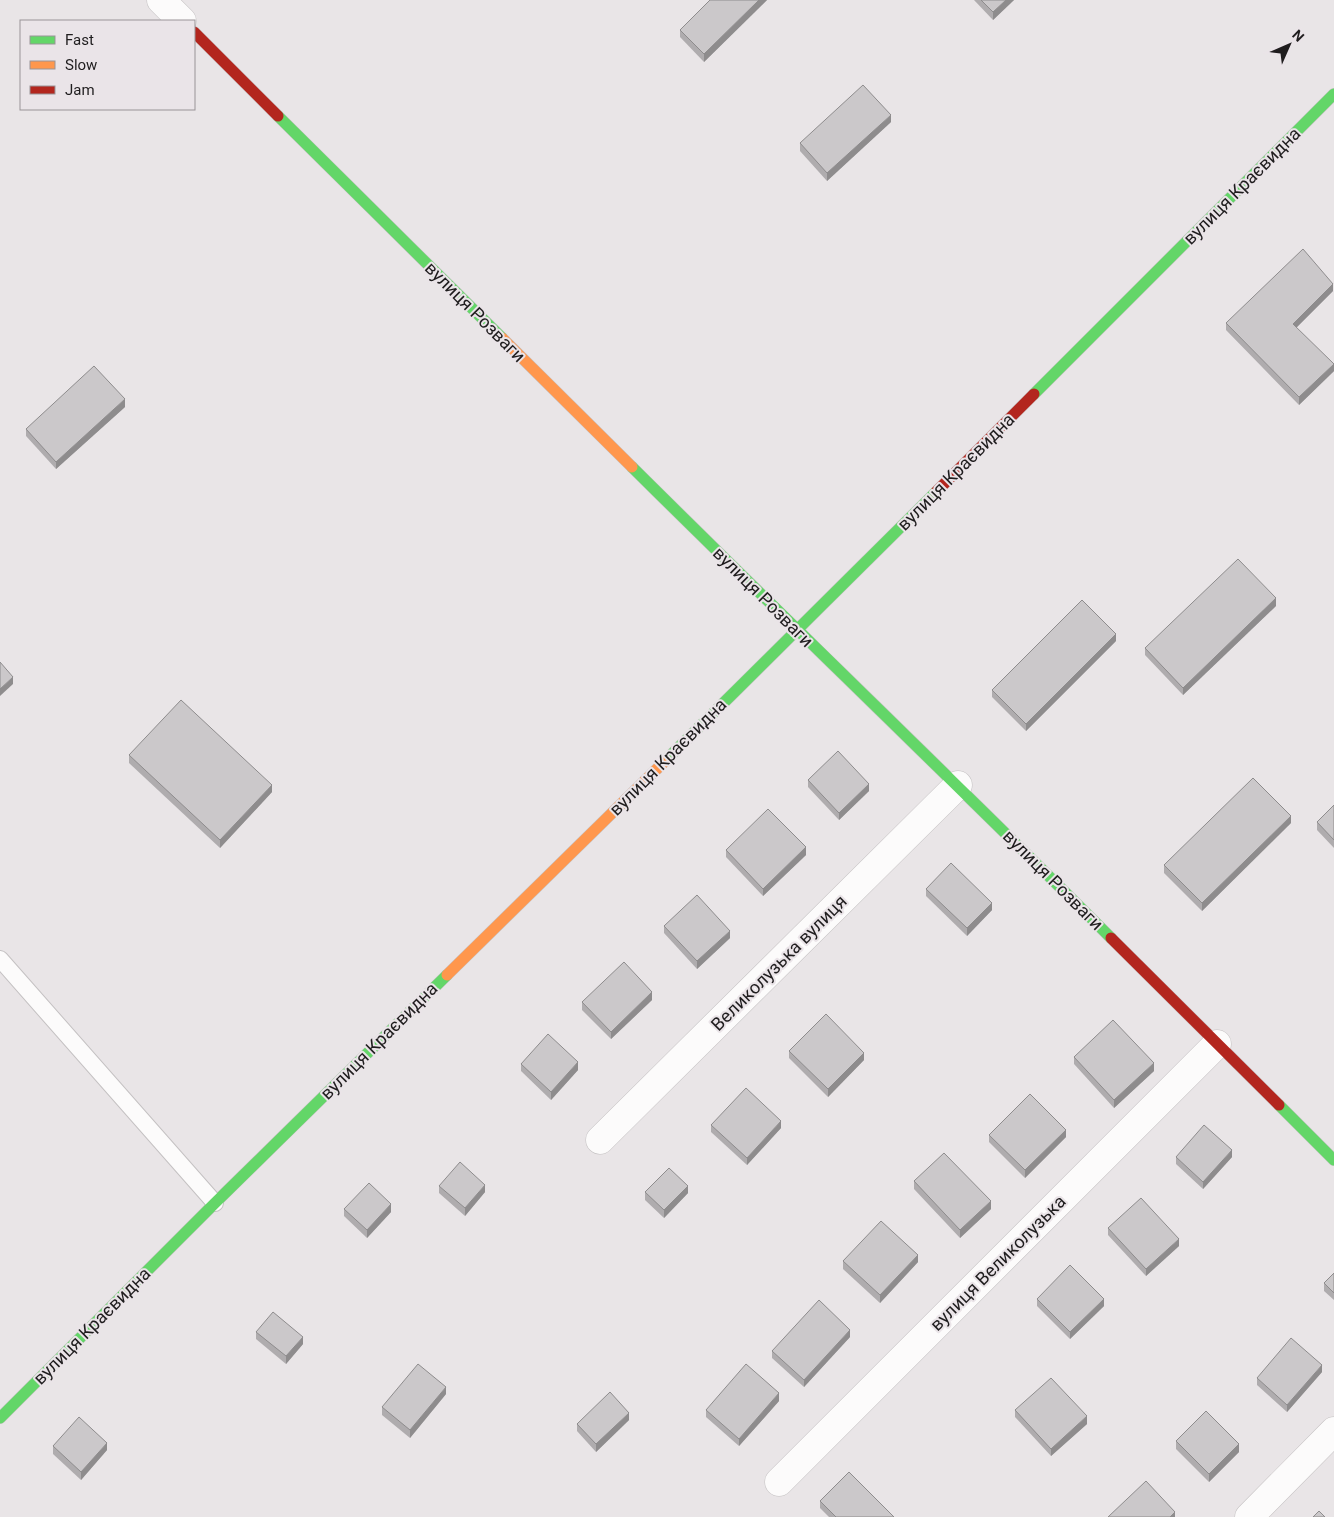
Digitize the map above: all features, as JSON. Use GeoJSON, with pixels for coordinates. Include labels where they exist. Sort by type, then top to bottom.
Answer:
{"type":"FeatureCollection","features":[{"type":"Feature","properties":{"kind":"street"},"geometry":{"type":"LineString","coordinates":[[161,0],[181,20]]}},
{"type":"Feature","properties":{"kind":"street","name":"вулиця Розваги"},"geometry":{"type":"LineString","coordinates":[[195,33],[797,631],[958,786],[1334,1160]]}},
{"type":"Feature","properties":{"kind":"street","name":"вулиця Краєвидна"},"geometry":{"type":"LineString","coordinates":[[0,1418],[215,1203],[797,631],[1334,94]]}},
{"type":"Feature","properties":{"kind":"street","name":"Великолузька вулиця"},"geometry":{"type":"LineString","coordinates":[[600,1140],[958,786]]}},
{"type":"Feature","properties":{"kind":"street","name":"вулиця Великолузька"},"geometry":{"type":"LineString","coordinates":[[779,1482],[1217,1044]]}},
{"type":"Feature","properties":{"kind":"street"},"geometry":{"type":"LineString","coordinates":[[1249,1517],[1334,1431]]}},
{"type":"Feature","properties":{"kind":"lane"},"geometry":{"type":"LineString","coordinates":[[0,959],[215,1203]]}},
{"type":"Feature","properties":{"kind":"building"},"geometry":{"type":"Polygon","coordinates":[[[710,0],[759,0],[704,54],[680,30],[710,0]]]}},
{"type":"Feature","properties":{"kind":"building"},"geometry":{"type":"Polygon","coordinates":[[[981,0],[1006,0],[993,12],[981,0]]]}},
{"type":"Feature","properties":{"kind":"building"},"geometry":{"type":"Polygon","coordinates":[[[863,85],[891,115],[827,173],[800,143],[863,85]]]}},
{"type":"Feature","properties":{"kind":"building"},"geometry":{"type":"Polygon","coordinates":[[[1303,249],[1333,284],[1293,324],[1334,364],[1299,397],[1226,323],[1303,249]]]}},
{"type":"Feature","properties":{"kind":"building"},"geometry":{"type":"Polygon","coordinates":[[[94,366],[125,399],[56,462],[26,429],[94,366]]]}},
{"type":"Feature","properties":{"kind":"building"},"geometry":{"type":"Polygon","coordinates":[[[1238,559],[1276,598],[1183,688],[1145,648],[1238,559]]]}},
{"type":"Feature","properties":{"kind":"building"},"geometry":{"type":"Polygon","coordinates":[[[1082,600],[1116,634],[1026,724],[992,690],[1082,600]]]}},
{"type":"Feature","properties":{"kind":"building"},"geometry":{"type":"Polygon","coordinates":[[[0,662],[13,677],[0,689],[0,662]]]}},
{"type":"Feature","properties":{"kind":"building"},"geometry":{"type":"Polygon","coordinates":[[[181,700],[272,785],[220,840],[129,755],[181,700]]]}},
{"type":"Feature","properties":{"kind":"building"},"geometry":{"type":"Polygon","coordinates":[[[838,751],[869,784],[839,813],[808,780],[838,751]]]}},
{"type":"Feature","properties":{"kind":"building"},"geometry":{"type":"Polygon","coordinates":[[[1253,778],[1291,816],[1202,903],[1164,865],[1253,778]]]}},
{"type":"Feature","properties":{"kind":"building"},"geometry":{"type":"Polygon","coordinates":[[[1334,805],[1334,840],[1317,822],[1334,805]]]}},
{"type":"Feature","properties":{"kind":"building"},"geometry":{"type":"Polygon","coordinates":[[[768,809],[806,847],[763,889],[726,850],[768,809]]]}},
{"type":"Feature","properties":{"kind":"building"},"geometry":{"type":"Polygon","coordinates":[[[951,863],[992,903],[967,928],[926,889],[951,863]]]}},
{"type":"Feature","properties":{"kind":"building"},"geometry":{"type":"Polygon","coordinates":[[[697,895],[730,931],[697,961],[664,926],[697,895]]]}},
{"type":"Feature","properties":{"kind":"building"},"geometry":{"type":"Polygon","coordinates":[[[624,962],[652,992],[611,1032],[582,1002],[624,962]]]}},
{"type":"Feature","properties":{"kind":"building"},"geometry":{"type":"Polygon","coordinates":[[[826,1014],[864,1053],[828,1089],[789,1051],[826,1014]]]}},
{"type":"Feature","properties":{"kind":"building"},"geometry":{"type":"Polygon","coordinates":[[[1113,1020],[1154,1063],[1114,1100],[1074,1057],[1113,1020]]]}},
{"type":"Feature","properties":{"kind":"building"},"geometry":{"type":"Polygon","coordinates":[[[548,1034],[578,1062],[551,1092],[521,1064],[548,1034]]]}},
{"type":"Feature","properties":{"kind":"building"},"geometry":{"type":"Polygon","coordinates":[[[746,1088],[781,1121],[747,1158],[711,1125],[746,1088]]]}},
{"type":"Feature","properties":{"kind":"building"},"geometry":{"type":"Polygon","coordinates":[[[1030,1094],[1066,1130],[1025,1170],[989,1135],[1030,1094]]]}},
{"type":"Feature","properties":{"kind":"building"},"geometry":{"type":"Polygon","coordinates":[[[1204,1125],[1232,1150],[1203,1182],[1176,1157],[1204,1125]]]}},
{"type":"Feature","properties":{"kind":"building"},"geometry":{"type":"Polygon","coordinates":[[[944,1153],[991,1201],[960,1230],[914,1181],[944,1153]]]}},
{"type":"Feature","properties":{"kind":"building"},"geometry":{"type":"Polygon","coordinates":[[[460,1162],[485,1185],[465,1208],[439,1186],[460,1162]]]}},
{"type":"Feature","properties":{"kind":"building"},"geometry":{"type":"Polygon","coordinates":[[[669,1168],[688,1186],[664,1210],[645,1192],[669,1168]]]}},
{"type":"Feature","properties":{"kind":"building"},"geometry":{"type":"Polygon","coordinates":[[[369,1183],[391,1204],[367,1230],[344,1209],[369,1183]]]}},
{"type":"Feature","properties":{"kind":"building"},"geometry":{"type":"Polygon","coordinates":[[[1141,1198],[1179,1239],[1146,1269],[1108,1228],[1141,1198]]]}},
{"type":"Feature","properties":{"kind":"building"},"geometry":{"type":"Polygon","coordinates":[[[881,1221],[918,1255],[880,1295],[843,1261],[881,1221]]]}},
{"type":"Feature","properties":{"kind":"building"},"geometry":{"type":"Polygon","coordinates":[[[1070,1265],[1104,1299],[1070,1332],[1037,1299],[1070,1265]]]}},
{"type":"Feature","properties":{"kind":"building"},"geometry":{"type":"Polygon","coordinates":[[[1334,1273],[1334,1293],[1324,1283],[1334,1273]]]}},
{"type":"Feature","properties":{"kind":"building"},"geometry":{"type":"Polygon","coordinates":[[[819,1300],[850,1330],[804,1380],[772,1351],[819,1300]]]}},
{"type":"Feature","properties":{"kind":"building"},"geometry":{"type":"Polygon","coordinates":[[[273,1312],[303,1337],[286,1356],[256,1332],[273,1312]]]}},
{"type":"Feature","properties":{"kind":"building"},"geometry":{"type":"Polygon","coordinates":[[[1291,1338],[1322,1365],[1287,1405],[1257,1378],[1291,1338]]]}},
{"type":"Feature","properties":{"kind":"building"},"geometry":{"type":"Polygon","coordinates":[[[418,1364],[446,1387],[410,1430],[382,1407],[418,1364]]]}},
{"type":"Feature","properties":{"kind":"building"},"geometry":{"type":"Polygon","coordinates":[[[746,1364],[779,1393],[739,1439],[706,1410],[746,1364]]]}},
{"type":"Feature","properties":{"kind":"building"},"geometry":{"type":"Polygon","coordinates":[[[1051,1378],[1087,1416],[1051,1449],[1015,1410],[1051,1378]]]}},
{"type":"Feature","properties":{"kind":"building"},"geometry":{"type":"Polygon","coordinates":[[[610,1392],[629,1413],[596,1444],[577,1424],[610,1392]]]}},
{"type":"Feature","properties":{"kind":"building"},"geometry":{"type":"Polygon","coordinates":[[[1206,1411],[1239,1444],[1209,1474],[1176,1441],[1206,1411]]]}},
{"type":"Feature","properties":{"kind":"building"},"geometry":{"type":"Polygon","coordinates":[[[79,1417],[107,1443],[81,1472],[53,1446],[79,1417]]]}},
{"type":"Feature","properties":{"kind":"building"},"geometry":{"type":"Polygon","coordinates":[[[849,1472],[894,1517],[836,1517],[820,1501],[849,1472]]]}},
{"type":"Feature","properties":{"kind":"building"},"geometry":{"type":"Polygon","coordinates":[[[1146,1481],[1175,1512],[1170,1517],[1108,1517],[1146,1481]]]}},
{"type":"Feature","properties":{"kind":"building"},"geometry":{"type":"Polygon","coordinates":[[[1319,1511],[1325,1517],[1313,1517],[1319,1511]]]}},
{"type":"Feature","properties":{"kind":"traffic: fast"},"geometry":{"type":"LineString","coordinates":[[1034,394],[1334,94]]}},
{"type":"Feature","properties":{"kind":"traffic: fast"},"geometry":{"type":"LineString","coordinates":[[278,116],[502,338]]}},
{"type":"Feature","properties":{"kind":"traffic: fast"},"geometry":{"type":"LineString","coordinates":[[632,467],[1111,938]]}},
{"type":"Feature","properties":{"kind":"traffic: fast"},"geometry":{"type":"LineString","coordinates":[[666,760],[936,492]]}},
{"type":"Feature","properties":{"kind":"traffic: fast"},"geometry":{"type":"LineString","coordinates":[[0,1418],[447,975]]}},
{"type":"Feature","properties":{"kind":"traffic: fast"},"geometry":{"type":"LineString","coordinates":[[1279,1105],[1334,1160]]}},
{"type":"Feature","properties":{"kind":"traffic: slow"},"geometry":{"type":"LineString","coordinates":[[502,338],[632,467]]}},
{"type":"Feature","properties":{"kind":"traffic: slow"},"geometry":{"type":"LineString","coordinates":[[447,975],[666,760]]}},
{"type":"Feature","properties":{"kind":"traffic: jam"},"geometry":{"type":"LineString","coordinates":[[195,33],[278,116]]}},
{"type":"Feature","properties":{"kind":"traffic: jam"},"geometry":{"type":"LineString","coordinates":[[936,492],[1034,394]]}},
{"type":"Feature","properties":{"kind":"traffic: jam"},"geometry":{"type":"LineString","coordinates":[[1111,938],[1279,1105]]}}]}
